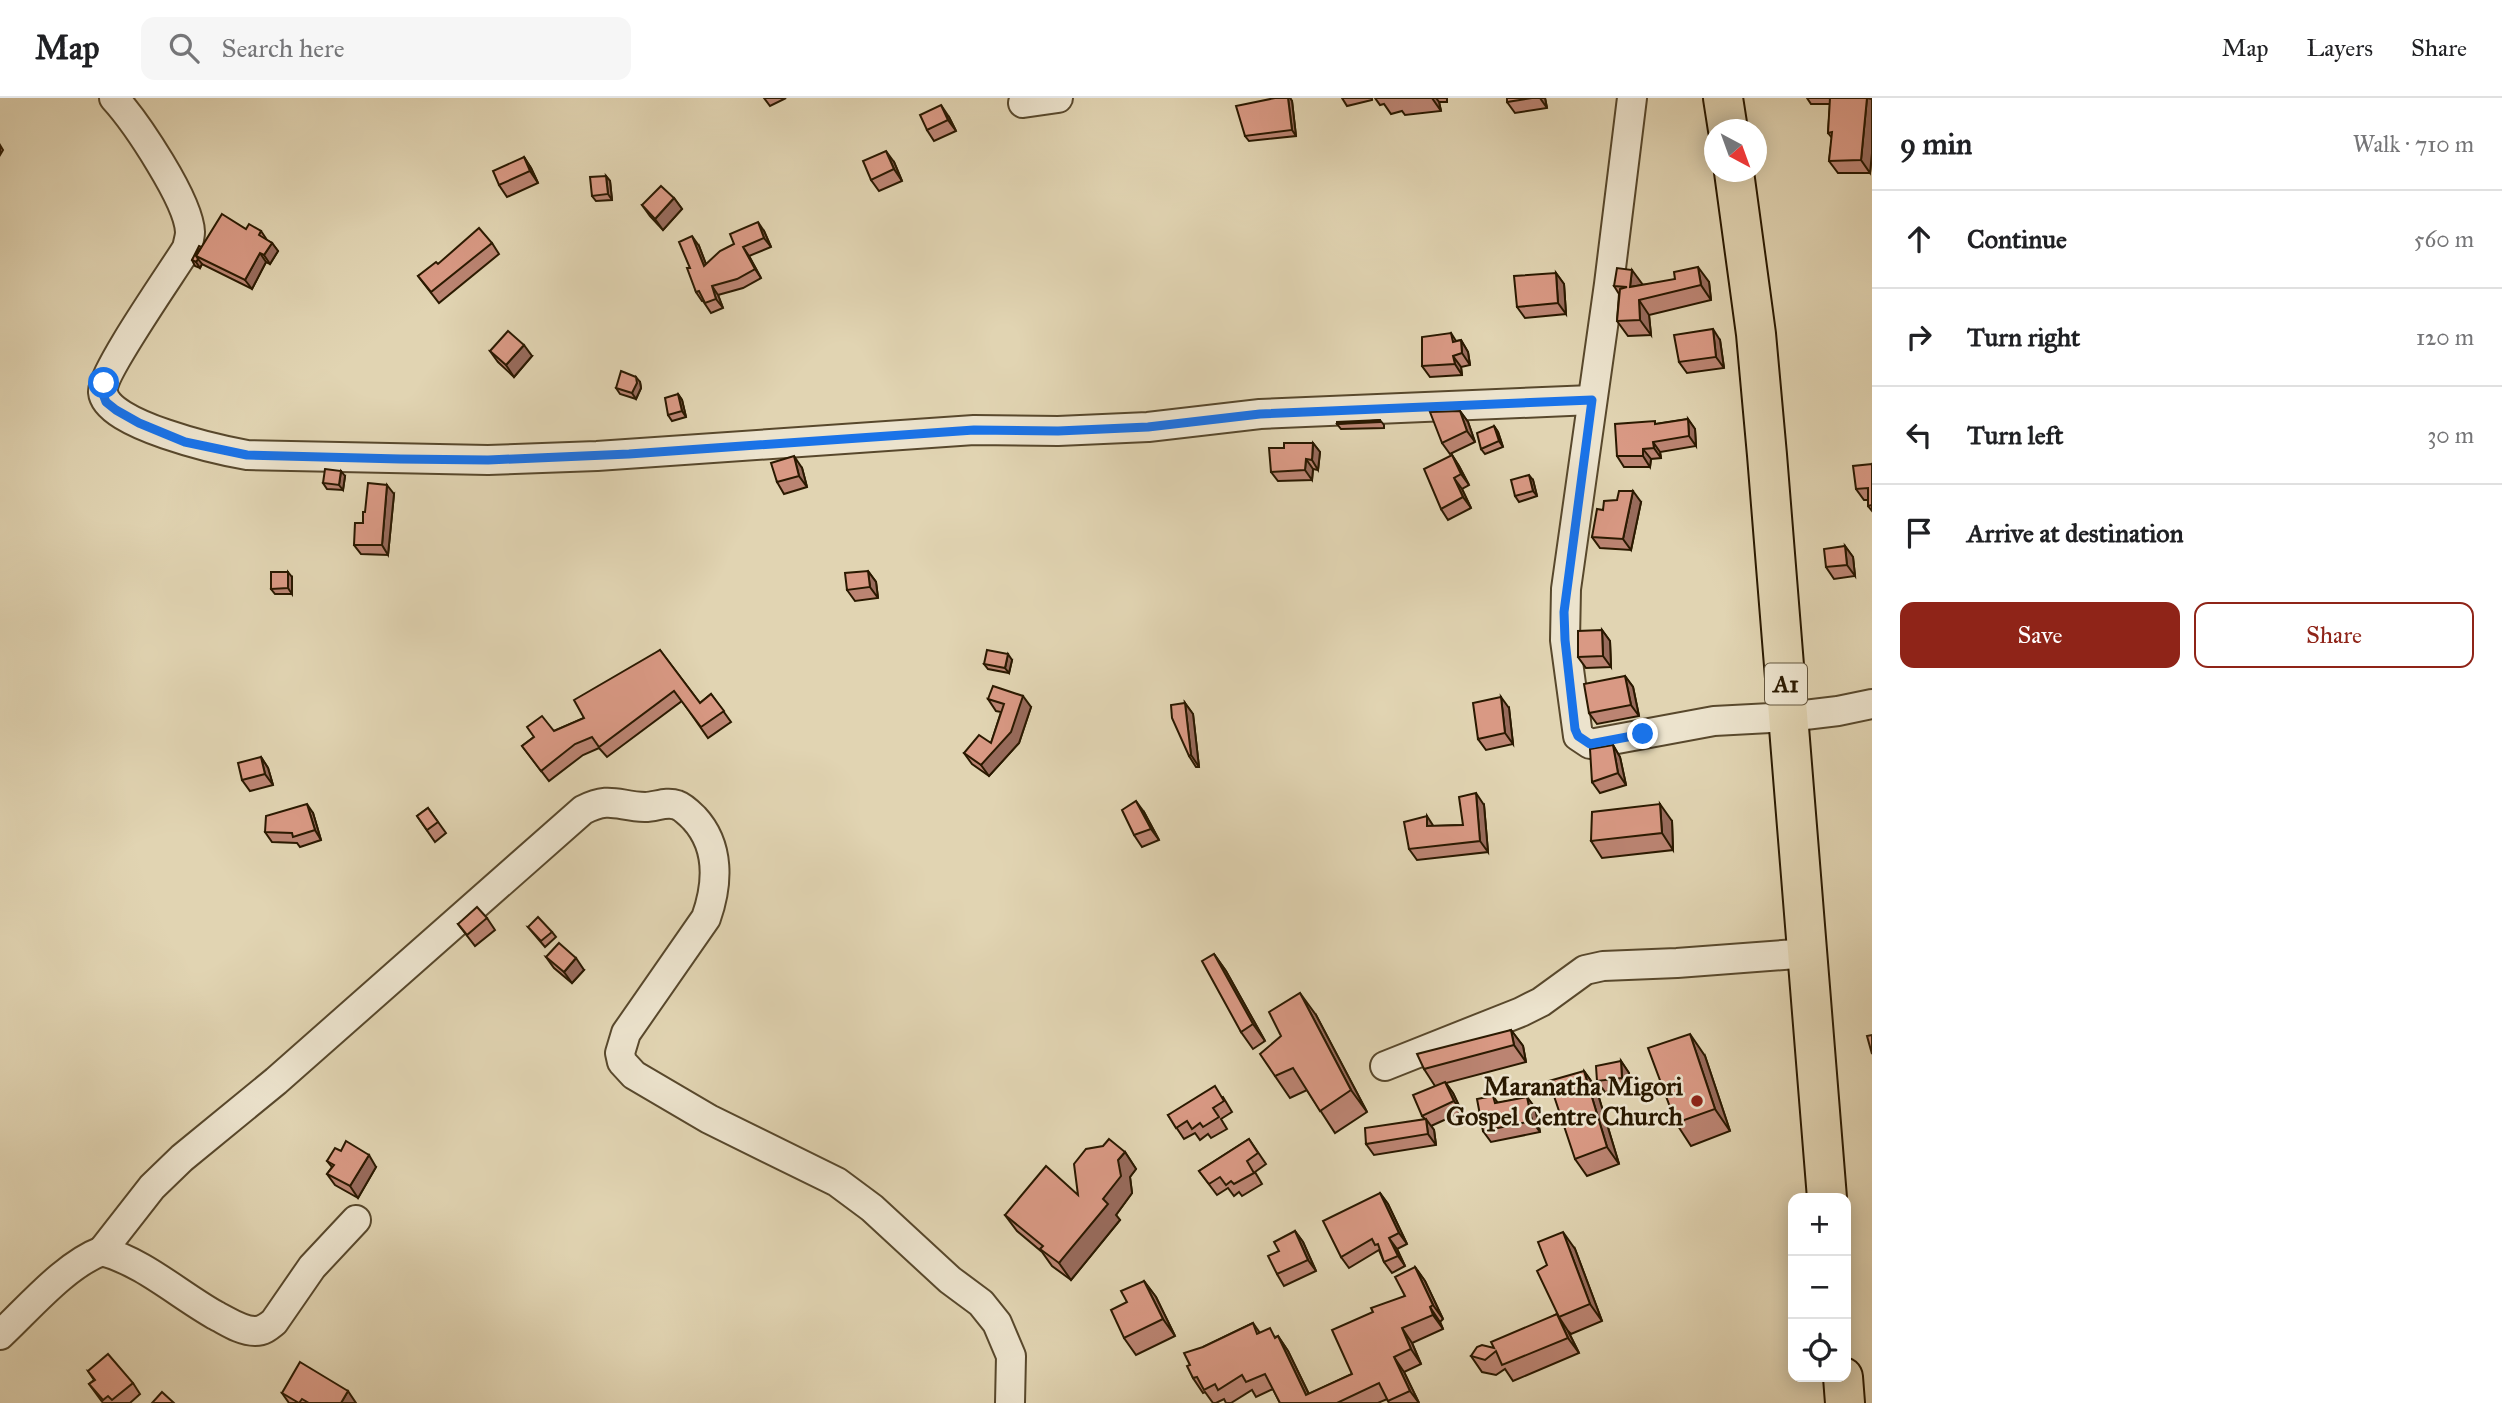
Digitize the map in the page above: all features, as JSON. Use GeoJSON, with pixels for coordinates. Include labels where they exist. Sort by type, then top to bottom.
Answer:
{"type":"FeatureCollection","features":[{"type":"Feature","properties":{"kind":"highway"},"geometry":{"type":"LineString","coordinates":[[1723,98],[1726,119]]}},
{"type":"Feature","properties":{"kind":"highway","name":"A1"},"geometry":{"type":"LineString","coordinates":[[1735,182],[1756,334],[1827,1193]]}},
{"type":"Feature","properties":{"kind":"highway"},"geometry":{"type":"LineString","coordinates":[[1843,1382],[1845,1403]]}},
{"type":"Feature","properties":{"kind":"street"},"geometry":{"type":"LineString","coordinates":[[114,98],[139,129],[161,165],[186,213],[190,233],[187,248],[109,373],[103,394],[106,402],[139,423],[185,442],[220,450],[247,455],[488,460],[629,454],[974,430],[1058,431],[1148,427],[1273,413],[1592,400]]}},
{"type":"Feature","properties":{"kind":"street"},"geometry":{"type":"LineString","coordinates":[[1023,103],[1058,98]]}},
{"type":"Feature","properties":{"kind":"street"},"geometry":{"type":"LineString","coordinates":[[1632,98],[1564,612],[1569,676],[1578,736],[1590,744],[1714,721],[1788,717],[1872,704]]}},
{"type":"Feature","properties":{"kind":"street"},"geometry":{"type":"LineString","coordinates":[[0,1335],[69,1271],[83,1260],[102,1251],[152,1186],[182,1157],[276,1081],[583,810],[596,803],[608,801],[648,807],[665,803],[678,805],[701,825],[711,845],[713,897],[706,918],[626,1033],[620,1052],[622,1062],[634,1075],[709,1119],[837,1182],[950,1280],[973,1295],[997,1323],[1007,1342],[1011,1356],[1010,1403]]}},
{"type":"Feature","properties":{"kind":"street"},"geometry":{"type":"LineString","coordinates":[[1385,1066],[1521,1013],[1585,970],[1603,966],[1677,964],[1809,953]]}},
{"type":"Feature","properties":{"kind":"street"},"geometry":{"type":"LineString","coordinates":[[102,1251],[128,1261],[188,1300],[231,1323],[256,1331],[274,1322],[312,1267],[356,1220]]}},
{"type":"Feature","properties":{"kind":"building"},"geometry":{"type":"Polygon","coordinates":[[[1288,98],[1292,130],[1245,136],[1236,106],[1288,98]]]}},
{"type":"Feature","properties":{"kind":"building"},"geometry":{"type":"Polygon","coordinates":[[[1507,98],[1532,98],[1507,102],[1507,98]]]}},
{"type":"Feature","properties":{"kind":"building"},"geometry":{"type":"Polygon","coordinates":[[[1830,98],[1867,98],[1861,160],[1829,161],[1832,132],[1828,133],[1830,98]]]}},
{"type":"Feature","properties":{"kind":"building"},"geometry":{"type":"Polygon","coordinates":[[[941,105],[948,120],[927,130],[920,115],[941,105]]]}},
{"type":"Feature","properties":{"kind":"building"},"geometry":{"type":"Polygon","coordinates":[[[886,151],[894,169],[871,180],[863,161],[886,151]]]}},
{"type":"Feature","properties":{"kind":"building"},"geometry":{"type":"Polygon","coordinates":[[[524,157],[530,171],[499,185],[493,171],[524,157]]]}},
{"type":"Feature","properties":{"kind":"building"},"geometry":{"type":"Polygon","coordinates":[[[606,176],[608,194],[592,196],[590,177],[606,176]]]}},
{"type":"Feature","properties":{"kind":"building"},"geometry":{"type":"Polygon","coordinates":[[[661,186],[674,198],[655,219],[642,205],[661,186]]]}},
{"type":"Feature","properties":{"kind":"building"},"geometry":{"type":"Polygon","coordinates":[[[222,214],[246,229],[249,224],[261,231],[259,235],[272,243],[264,255],[260,253],[245,280],[196,256],[222,214]]]}},
{"type":"Feature","properties":{"kind":"building"},"geometry":{"type":"Polygon","coordinates":[[[758,222],[764,238],[743,247],[755,269],[737,279],[712,286],[716,299],[705,303],[699,291],[696,292],[679,242],[692,236],[704,266],[720,251],[734,244],[730,234],[758,222]]]}},
{"type":"Feature","properties":{"kind":"building"},"geometry":{"type":"Polygon","coordinates":[[[479,228],[492,243],[431,292],[418,276],[436,262],[438,264],[479,228]]]}},
{"type":"Feature","properties":{"kind":"building"},"geometry":{"type":"Polygon","coordinates":[[[199,246],[201,247],[196,262],[192,260],[199,246]]]}},
{"type":"Feature","properties":{"kind":"building"},"geometry":{"type":"Polygon","coordinates":[[[1698,267],[1701,285],[1639,300],[1640,320],[1617,321],[1620,289],[1627,287],[1614,286],[1617,268],[1632,270],[1630,287],[1675,279],[1674,272],[1698,267]]]}},
{"type":"Feature","properties":{"kind":"building"},"geometry":{"type":"Polygon","coordinates":[[[1556,273],[1558,303],[1517,307],[1514,276],[1556,273]]]}},
{"type":"Feature","properties":{"kind":"building"},"geometry":{"type":"Polygon","coordinates":[[[1713,329],[1716,357],[1679,362],[1674,335],[1713,329]]]}},
{"type":"Feature","properties":{"kind":"building"},"geometry":{"type":"Polygon","coordinates":[[[508,331],[524,345],[506,365],[490,351],[508,331]]]}},
{"type":"Feature","properties":{"kind":"building"},"geometry":{"type":"Polygon","coordinates":[[[1451,333],[1453,342],[1461,340],[1462,353],[1453,356],[1455,364],[1422,366],[1422,337],[1451,333]]]}},
{"type":"Feature","properties":{"kind":"building"},"geometry":{"type":"Polygon","coordinates":[[[621,371],[636,377],[637,383],[632,393],[616,388],[621,371]]]}},
{"type":"Feature","properties":{"kind":"building"},"geometry":{"type":"Polygon","coordinates":[[[678,394],[682,411],[668,415],[665,398],[678,394]]]}},
{"type":"Feature","properties":{"kind":"building"},"geometry":{"type":"Polygon","coordinates":[[[1460,411],[1467,431],[1442,443],[1430,412],[1460,411]]]}},
{"type":"Feature","properties":{"kind":"building"},"geometry":{"type":"Polygon","coordinates":[[[1688,419],[1689,436],[1653,442],[1654,448],[1643,449],[1643,456],[1617,456],[1615,424],[1655,421],[1655,424],[1688,419]]]}},
{"type":"Feature","properties":{"kind":"building"},"geometry":{"type":"Polygon","coordinates":[[[1337,422],[1380,422],[1337,424],[1337,422]]]}},
{"type":"Feature","properties":{"kind":"building"},"geometry":{"type":"Polygon","coordinates":[[[1494,426],[1499,441],[1481,449],[1477,433],[1494,426]]]}},
{"type":"Feature","properties":{"kind":"building"},"geometry":{"type":"Polygon","coordinates":[[[1284,443],[1313,443],[1312,460],[1306,459],[1305,470],[1271,472],[1269,448],[1284,448],[1284,443]]]}},
{"type":"Feature","properties":{"kind":"building"},"geometry":{"type":"Polygon","coordinates":[[[1452,455],[1461,474],[1454,478],[1463,497],[1441,509],[1424,469],[1452,455]]]}},
{"type":"Feature","properties":{"kind":"building"},"geometry":{"type":"Polygon","coordinates":[[[794,456],[799,476],[777,482],[771,463],[794,456]]]}},
{"type":"Feature","properties":{"kind":"building"},"geometry":{"type":"Polygon","coordinates":[[[1872,464],[1872,505],[1868,506],[1868,488],[1856,489],[1853,466],[1872,464]]]}},
{"type":"Feature","properties":{"kind":"building"},"geometry":{"type":"Polygon","coordinates":[[[325,469],[341,471],[339,485],[323,483],[325,469]]]}},
{"type":"Feature","properties":{"kind":"building"},"geometry":{"type":"Polygon","coordinates":[[[1529,475],[1533,491],[1515,496],[1511,480],[1529,475]]]}},
{"type":"Feature","properties":{"kind":"building"},"geometry":{"type":"Polygon","coordinates":[[[368,483],[387,485],[382,545],[354,545],[355,523],[363,523],[368,483]]]}},
{"type":"Feature","properties":{"kind":"building"},"geometry":{"type":"Polygon","coordinates":[[[1619,491],[1633,491],[1623,539],[1592,537],[1597,509],[1603,510],[1604,501],[1617,500],[1619,491]]]}},
{"type":"Feature","properties":{"kind":"building"},"geometry":{"type":"Polygon","coordinates":[[[1845,546],[1847,565],[1826,567],[1824,549],[1845,546]]]}},
{"type":"Feature","properties":{"kind":"building"},"geometry":{"type":"Polygon","coordinates":[[[868,571],[870,587],[847,590],[845,573],[868,571]]]}},
{"type":"Feature","properties":{"kind":"building"},"geometry":{"type":"Polygon","coordinates":[[[271,572],[288,572],[288,588],[271,589],[271,572]]]}},
{"type":"Feature","properties":{"kind":"building"},"geometry":{"type":"Polygon","coordinates":[[[1602,630],[1603,656],[1578,657],[1578,631],[1602,630]]]}},
{"type":"Feature","properties":{"kind":"building"},"geometry":{"type":"Polygon","coordinates":[[[660,650],[700,703],[711,694],[724,711],[701,727],[674,691],[599,747],[592,737],[575,744],[541,771],[522,746],[534,737],[527,727],[542,716],[554,731],[584,718],[574,700],[660,650]]]}},
{"type":"Feature","properties":{"kind":"building"},"geometry":{"type":"Polygon","coordinates":[[[987,650],[1008,654],[1005,668],[984,664],[987,650]]]}},
{"type":"Feature","properties":{"kind":"building"},"geometry":{"type":"Polygon","coordinates":[[[1625,676],[1631,705],[1589,713],[1584,684],[1625,676]]]}},
{"type":"Feature","properties":{"kind":"building"},"geometry":{"type":"Polygon","coordinates":[[[993,686],[1023,696],[1011,732],[981,765],[964,753],[979,735],[991,743],[1004,704],[988,699],[993,686]]]}},
{"type":"Feature","properties":{"kind":"building"},"geometry":{"type":"Polygon","coordinates":[[[1501,697],[1505,733],[1478,739],[1473,703],[1501,697]]]}},
{"type":"Feature","properties":{"kind":"building"},"geometry":{"type":"Polygon","coordinates":[[[1185,703],[1189,756],[1172,718],[1171,705],[1185,703]]]}},
{"type":"Feature","properties":{"kind":"building"},"geometry":{"type":"Polygon","coordinates":[[[1613,745],[1618,773],[1592,782],[1590,749],[1613,745]]]}},
{"type":"Feature","properties":{"kind":"building"},"geometry":{"type":"Polygon","coordinates":[[[261,757],[265,774],[242,780],[238,763],[261,757]]]}},
{"type":"Feature","properties":{"kind":"building"},"geometry":{"type":"Polygon","coordinates":[[[1476,793],[1480,841],[1409,849],[1404,822],[1427,816],[1427,826],[1463,825],[1459,797],[1476,793]]]}},
{"type":"Feature","properties":{"kind":"building"},"geometry":{"type":"Polygon","coordinates":[[[1136,801],[1151,829],[1134,835],[1122,810],[1136,801]]]}},
{"type":"Feature","properties":{"kind":"building"},"geometry":{"type":"Polygon","coordinates":[[[307,804],[315,830],[293,837],[292,833],[265,832],[266,816],[307,804]]]}},
{"type":"Feature","properties":{"kind":"building"},"geometry":{"type":"Polygon","coordinates":[[[1660,804],[1662,833],[1591,841],[1592,812],[1660,804]]]}},
{"type":"Feature","properties":{"kind":"building"},"geometry":{"type":"Polygon","coordinates":[[[428,808],[438,822],[427,830],[417,816],[428,808]]]}},
{"type":"Feature","properties":{"kind":"building"},"geometry":{"type":"Polygon","coordinates":[[[477,907],[487,918],[467,935],[458,924],[477,907]]]}},
{"type":"Feature","properties":{"kind":"building"},"geometry":{"type":"Polygon","coordinates":[[[538,917],[552,932],[541,941],[528,927],[538,917]]]}},
{"type":"Feature","properties":{"kind":"building"},"geometry":{"type":"Polygon","coordinates":[[[559,943],[576,958],[564,972],[546,957],[559,943]]]}},
{"type":"Feature","properties":{"kind":"building"},"geometry":{"type":"Polygon","coordinates":[[[1214,954],[1253,1024],[1241,1032],[1202,961],[1214,954]]]}},
{"type":"Feature","properties":{"kind":"building"},"geometry":{"type":"Polygon","coordinates":[[[1300,993],[1351,1090],[1320,1111],[1293,1068],[1275,1076],[1260,1054],[1281,1036],[1269,1012],[1300,993]]]}},
{"type":"Feature","properties":{"kind":"building"},"geometry":{"type":"Polygon","coordinates":[[[1511,1030],[1514,1045],[1424,1069],[1417,1054],[1511,1030]]]}},
{"type":"Feature","properties":{"kind":"building"},"geometry":{"type":"Polygon","coordinates":[[[1690,1034],[1715,1109],[1676,1123],[1648,1048],[1690,1034]]]}},
{"type":"Feature","properties":{"kind":"building"},"geometry":{"type":"Polygon","coordinates":[[[1872,1035],[1872,1054],[1867,1036],[1872,1035]]]}},
{"type":"Feature","properties":{"kind":"building"},"geometry":{"type":"Polygon","coordinates":[[[1621,1061],[1622,1078],[1597,1081],[1596,1066],[1621,1061]]]}},
{"type":"Feature","properties":{"kind":"building"},"geometry":{"type":"Polygon","coordinates":[[[1584,1071],[1607,1147],[1575,1159],[1549,1081],[1584,1071]]]}},
{"type":"Feature","properties":{"kind":"building"},"geometry":{"type":"Polygon","coordinates":[[[1445,1082],[1454,1101],[1422,1116],[1413,1095],[1445,1082]]]}},
{"type":"Feature","properties":{"kind":"building"},"geometry":{"type":"Polygon","coordinates":[[[1215,1086],[1224,1101],[1213,1108],[1219,1117],[1203,1127],[1200,1123],[1192,1129],[1187,1121],[1176,1128],[1168,1115],[1215,1086]]]}},
{"type":"Feature","properties":{"kind":"building"},"geometry":{"type":"Polygon","coordinates":[[[1493,1096],[1495,1103],[1527,1097],[1532,1121],[1483,1131],[1477,1099],[1493,1096]]]}},
{"type":"Feature","properties":{"kind":"building"},"geometry":{"type":"Polygon","coordinates":[[[1426,1119],[1428,1134],[1366,1144],[1365,1128],[1426,1119]]]}},
{"type":"Feature","properties":{"kind":"building"},"geometry":{"type":"Polygon","coordinates":[[[1109,1139],[1125,1152],[1118,1160],[1121,1176],[1103,1199],[1108,1204],[1059,1263],[1040,1249],[1043,1246],[1005,1215],[1046,1166],[1078,1195],[1074,1164],[1086,1149],[1103,1146],[1109,1139]]]}},
{"type":"Feature","properties":{"kind":"building"},"geometry":{"type":"Polygon","coordinates":[[[1249,1139],[1258,1153],[1247,1161],[1254,1173],[1234,1184],[1231,1181],[1226,1185],[1220,1177],[1209,1184],[1199,1171],[1249,1139]]]}},
{"type":"Feature","properties":{"kind":"building"},"geometry":{"type":"Polygon","coordinates":[[[346,1141],[369,1155],[350,1186],[327,1174],[334,1165],[327,1161],[335,1148],[341,1151],[346,1141]]]}},
{"type":"Feature","properties":{"kind":"building"},"geometry":{"type":"Polygon","coordinates":[[[1380,1193],[1399,1233],[1389,1238],[1398,1256],[1384,1262],[1378,1244],[1375,1245],[1372,1239],[1341,1257],[1323,1221],[1380,1193]]]}},
{"type":"Feature","properties":{"kind":"building"},"geometry":{"type":"Polygon","coordinates":[[[1295,1231],[1308,1260],[1277,1274],[1268,1256],[1279,1251],[1274,1242],[1295,1231]]]}},
{"type":"Feature","properties":{"kind":"building"},"geometry":{"type":"Polygon","coordinates":[[[1563,1232],[1590,1304],[1559,1317],[1537,1271],[1547,1265],[1538,1242],[1563,1232]]]}},
{"type":"Feature","properties":{"kind":"building"},"geometry":{"type":"Polygon","coordinates":[[[1415,1267],[1433,1305],[1430,1307],[1433,1315],[1402,1328],[1411,1349],[1394,1357],[1410,1391],[1388,1401],[1379,1383],[1337,1403],[1280,1403],[1265,1374],[1246,1382],[1242,1375],[1218,1390],[1215,1384],[1204,1390],[1187,1366],[1190,1365],[1184,1353],[1253,1323],[1257,1334],[1270,1328],[1275,1338],[1278,1336],[1306,1395],[1352,1374],[1332,1330],[1373,1312],[1371,1308],[1405,1296],[1395,1277],[1415,1267]]]}},
{"type":"Feature","properties":{"kind":"building"},"geometry":{"type":"Polygon","coordinates":[[[1144,1281],[1163,1319],[1124,1338],[1111,1310],[1127,1302],[1121,1291],[1144,1281]]]}},
{"type":"Feature","properties":{"kind":"building"},"geometry":{"type":"Polygon","coordinates":[[[1557,1314],[1568,1338],[1502,1365],[1496,1351],[1485,1360],[1471,1356],[1477,1347],[1482,1345],[1494,1348],[1491,1342],[1557,1314]]]}},
{"type":"Feature","properties":{"kind":"building"},"geometry":{"type":"Polygon","coordinates":[[[108,1354],[133,1383],[112,1400],[108,1396],[103,1400],[89,1384],[95,1380],[88,1371],[108,1354]]]}},
{"type":"Feature","properties":{"kind":"building"},"geometry":{"type":"Polygon","coordinates":[[[300,1362],[348,1391],[341,1403],[309,1403],[302,1399],[299,1403],[282,1393],[300,1362]]]}},
{"type":"Feature","properties":{"kind":"building"},"geometry":{"type":"Polygon","coordinates":[[[162,1392],[174,1403],[152,1403],[162,1392]]]}},
{"type":"Feature","properties":{"kind":"place","name":"Maranatha Migori Gospel Centre Church"},"geometry":{"type":"Point","coordinates":[1697,1101]}},
{"type":"Feature","properties":{"kind":"route"},"geometry":{"type":"LineString","coordinates":[[104,383],[103,394],[106,402],[116,410],[139,423],[185,442],[247,455],[378,459],[488,460],[629,454],[974,430],[1058,431],[1148,427],[1260,414],[1592,400],[1564,612],[1575,729],[1583,742],[1590,744],[1643,734]]}}]}
